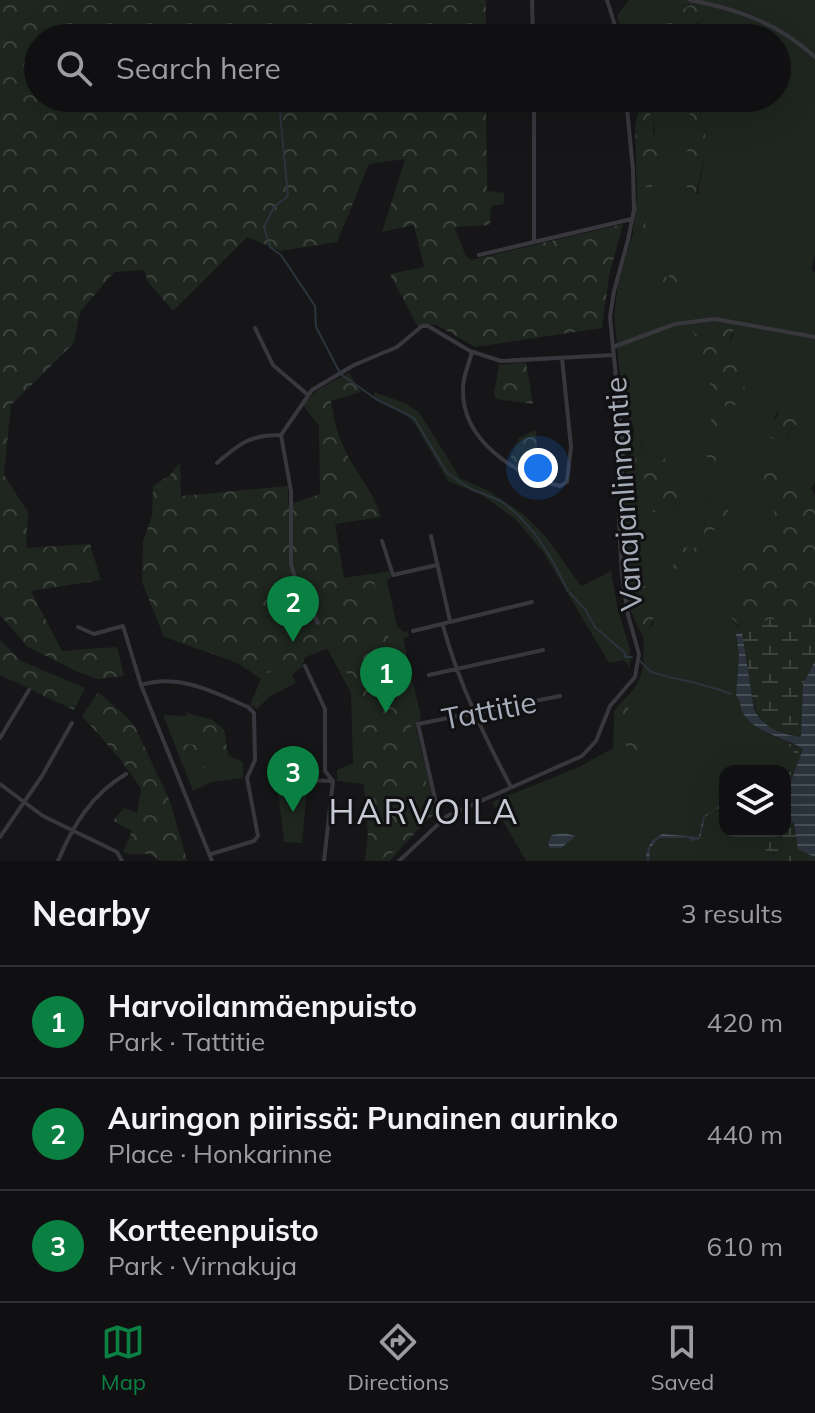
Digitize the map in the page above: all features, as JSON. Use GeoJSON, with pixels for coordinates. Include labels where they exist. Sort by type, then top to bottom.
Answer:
{"type":"FeatureCollection","features":[{"type":"Feature","properties":{"kind":"street"},"geometry":{"type":"LineString","coordinates":[[532,0],[533,24]]}},
{"type":"Feature","properties":{"kind":"street"},"geometry":{"type":"LineString","coordinates":[[607,0],[617,24]]}},
{"type":"Feature","properties":{"kind":"street"},"geometry":{"type":"LineString","coordinates":[[690,0],[723,6],[767,24]]}},
{"type":"Feature","properties":{"kind":"street"},"geometry":{"type":"LineString","coordinates":[[791,38],[815,57]]}},
{"type":"Feature","properties":{"kind":"street"},"geometry":{"type":"LineString","coordinates":[[534,112],[534,241]]}},
{"type":"Feature","properties":{"kind":"street","name":"Vanajanlinnantie"},"geometry":{"type":"LineString","coordinates":[[399,861],[440,821],[511,787],[576,761],[596,741],[610,706],[631,683],[638,668],[639,654],[628,615],[622,575],[619,523],[623,449],[610,317],[632,219],[634,187],[627,112]]}},
{"type":"Feature","properties":{"kind":"street"},"geometry":{"type":"LineString","coordinates":[[479,255],[632,219]]}},
{"type":"Feature","properties":{"kind":"street"},"geometry":{"type":"LineString","coordinates":[[613,347],[675,324],[715,319],[815,337]]}},
{"type":"Feature","properties":{"kind":"street"},"geometry":{"type":"LineString","coordinates":[[318,623],[297,585],[291,564],[291,491],[281,435],[308,395],[346,369],[397,347],[426,325],[472,352],[501,361],[613,355]]}},
{"type":"Feature","properties":{"kind":"street"},"geometry":{"type":"LineString","coordinates":[[255,328],[273,365],[308,395]]}},
{"type":"Feature","properties":{"kind":"street"},"geometry":{"type":"LineString","coordinates":[[472,352],[463,389],[467,414],[475,431],[516,470],[560,486],[567,482],[571,447],[562,358]]}},
{"type":"Feature","properties":{"kind":"street"},"geometry":{"type":"LineString","coordinates":[[217,463],[251,438],[281,435]]}},
{"type":"Feature","properties":{"kind":"street"},"geometry":{"type":"LineString","coordinates":[[431,536],[450,621]]}},
{"type":"Feature","properties":{"kind":"street"},"geometry":{"type":"LineString","coordinates":[[382,541],[393,575],[437,565]]}},
{"type":"Feature","properties":{"kind":"street"},"geometry":{"type":"LineString","coordinates":[[413,631],[532,602]]}},
{"type":"Feature","properties":{"kind":"street"},"geometry":{"type":"LineString","coordinates":[[78,627],[94,634],[123,626],[141,685],[212,861]]}},
{"type":"Feature","properties":{"kind":"street"},"geometry":{"type":"LineString","coordinates":[[443,626],[474,714],[511,787]]}},
{"type":"Feature","properties":{"kind":"street"},"geometry":{"type":"LineString","coordinates":[[429,675],[543,650]]}},
{"type":"Feature","properties":{"kind":"street"},"geometry":{"type":"LineString","coordinates":[[305,666],[325,709],[325,771],[333,781],[324,861]]}},
{"type":"Feature","properties":{"kind":"street"},"geometry":{"type":"LineString","coordinates":[[141,685],[157,681],[196,684],[248,707],[254,713],[255,760],[247,778],[258,836],[254,841],[211,854]]}},
{"type":"Feature","properties":{"kind":"street"},"geometry":{"type":"LineString","coordinates":[[0,738],[29,690]]}},
{"type":"Feature","properties":{"kind":"street","name":"Tattitie"},"geometry":{"type":"LineString","coordinates":[[440,821],[418,724],[560,696]]}},
{"type":"Feature","properties":{"kind":"street"},"geometry":{"type":"LineString","coordinates":[[0,837],[56,754],[72,723]]}},
{"type":"Feature","properties":{"kind":"street"},"geometry":{"type":"LineString","coordinates":[[58,861],[72,830],[99,792],[126,774]]}},
{"type":"Feature","properties":{"kind":"street"},"geometry":{"type":"LineString","coordinates":[[296,780],[333,781]]}},
{"type":"Feature","properties":{"kind":"street"},"geometry":{"type":"LineString","coordinates":[[0,784],[23,803],[117,852],[122,861]]}},
{"type":"Feature","properties":{"kind":"green space"},"geometry":{"type":"Polygon","coordinates":[[[0,0],[486,0],[486,24],[24,24],[24,112],[486,112],[487,191],[504,193],[504,204],[491,206],[490,225],[454,227],[466,256],[471,260],[623,224],[609,276],[602,328],[475,347],[437,325],[418,327],[390,274],[424,267],[414,225],[382,232],[405,159],[369,164],[337,242],[281,251],[247,237],[173,311],[148,282],[144,270],[114,272],[80,312],[74,343],[11,405],[4,475],[28,512],[26,548],[90,544],[101,580],[31,591],[62,651],[117,647],[124,676],[98,679],[78,672],[28,647],[0,615],[0,0]]]}},
{"type":"Feature","properties":{"kind":"green space"},"geometry":{"type":"Polygon","coordinates":[[[629,0],[815,0],[815,255],[812,269],[815,273],[815,483],[811,488],[815,495],[793,487],[770,498],[777,518],[759,544],[731,617],[742,633],[736,635],[739,656],[736,696],[747,718],[783,740],[783,746],[793,748],[794,757],[787,765],[719,765],[719,837],[761,837],[762,845],[774,861],[526,861],[492,802],[579,767],[613,748],[614,711],[640,678],[643,637],[654,623],[634,589],[627,593],[623,523],[627,456],[631,455],[634,429],[627,415],[624,418],[614,316],[618,283],[633,233],[645,228],[637,188],[650,187],[655,138],[650,112],[690,112],[694,123],[687,152],[687,208],[700,208],[698,194],[704,163],[704,141],[699,112],[791,112],[791,24],[697,24],[718,10],[694,24],[619,24],[617,15],[629,0]],[[718,324],[726,408],[729,344],[734,334],[718,324]],[[777,411],[773,423],[787,437],[797,424],[777,411]],[[641,443],[636,464],[674,507],[678,497],[665,459],[645,453],[641,443]],[[706,497],[704,534],[733,523],[725,503],[706,497]]]}},
{"type":"Feature","properties":{"kind":"green space"},"geometry":{"type":"Polygon","coordinates":[[[691,5],[719,10],[720,15],[694,24],[664,24],[664,20],[691,5]]]}},
{"type":"Feature","properties":{"kind":"green space"},"geometry":{"type":"Polygon","coordinates":[[[639,112],[649,112],[654,118],[653,132],[658,151],[652,187],[637,188],[635,123],[639,112]]]}},
{"type":"Feature","properties":{"kind":"green space"},"geometry":{"type":"Polygon","coordinates":[[[689,112],[700,112],[710,154],[704,160],[696,193],[701,196],[701,208],[687,208],[687,152],[693,123],[689,112]]]}},
{"type":"Feature","properties":{"kind":"green space"},"geometry":{"type":"Polygon","coordinates":[[[637,197],[649,202],[645,228],[633,233],[637,197]]]}},
{"type":"Feature","properties":{"kind":"green space"},"geometry":{"type":"Polygon","coordinates":[[[660,268],[664,268],[667,280],[671,273],[677,272],[686,277],[687,282],[679,290],[675,302],[670,294],[655,293],[664,288],[660,281],[660,268]]]}},
{"type":"Feature","properties":{"kind":"green space"},"geometry":{"type":"Polygon","coordinates":[[[721,321],[735,324],[729,344],[747,370],[743,397],[731,409],[725,408],[718,324],[721,321]]]}},
{"type":"Feature","properties":{"kind":"green space"},"geometry":{"type":"Polygon","coordinates":[[[693,331],[701,340],[716,348],[717,405],[709,406],[708,370],[700,347],[694,347],[689,332],[693,331]]]}},
{"type":"Feature","properties":{"kind":"green space"},"geometry":{"type":"Polygon","coordinates":[[[526,362],[533,404],[496,399],[494,394],[499,365],[526,362]]]}},
{"type":"Feature","properties":{"kind":"green space"},"geometry":{"type":"Polygon","coordinates":[[[349,373],[361,392],[331,401],[335,420],[345,450],[381,517],[335,524],[344,578],[372,574],[434,814],[395,851],[376,860],[365,861],[368,834],[357,693],[333,646],[267,673],[164,637],[142,582],[143,542],[152,516],[153,486],[170,475],[180,462],[181,496],[288,486],[288,505],[320,494],[319,426],[303,405],[317,390],[349,373]]]}},
{"type":"Feature","properties":{"kind":"green space"},"geometry":{"type":"Polygon","coordinates":[[[374,392],[405,403],[419,412],[460,478],[489,491],[523,514],[547,538],[581,586],[611,571],[618,610],[630,649],[630,667],[624,660],[609,663],[543,552],[516,520],[482,495],[448,481],[415,424],[405,414],[374,400],[374,392]]]}},
{"type":"Feature","properties":{"kind":"green space"},"geometry":{"type":"Polygon","coordinates":[[[779,398],[792,408],[797,424],[782,442],[761,434],[759,426],[772,423],[778,415],[779,398]]]}},
{"type":"Feature","properties":{"kind":"green space"},"geometry":{"type":"Polygon","coordinates":[[[715,412],[717,427],[723,431],[715,464],[704,454],[691,429],[695,418],[709,441],[712,441],[715,435],[710,416],[715,412]]]}},
{"type":"Feature","properties":{"kind":"green space"},"geometry":{"type":"Polygon","coordinates":[[[536,430],[538,475],[525,472],[509,461],[519,438],[536,430]]]}},
{"type":"Feature","properties":{"kind":"green space"},"geometry":{"type":"Polygon","coordinates":[[[637,436],[645,453],[665,459],[676,468],[678,497],[670,513],[653,512],[643,473],[636,464],[633,444],[637,436]]]}},
{"type":"Feature","properties":{"kind":"green space"},"geometry":{"type":"Polygon","coordinates":[[[755,449],[794,473],[793,487],[815,495],[815,613],[738,625],[731,617],[743,552],[759,544],[776,518],[755,449]]]}},
{"type":"Feature","properties":{"kind":"green space"},"geometry":{"type":"Polygon","coordinates":[[[706,497],[725,503],[734,523],[704,534],[706,497]]]}},
{"type":"Feature","properties":{"kind":"green space"},"geometry":{"type":"Polygon","coordinates":[[[676,547],[697,548],[694,563],[682,571],[673,568],[676,547]]]}},
{"type":"Feature","properties":{"kind":"green space"},"geometry":{"type":"Polygon","coordinates":[[[389,571],[391,578],[387,580],[397,626],[403,632],[407,631],[409,636],[403,638],[421,717],[416,728],[436,813],[416,830],[390,861],[365,861],[368,834],[364,784],[337,781],[337,770],[353,763],[351,693],[327,648],[305,657],[303,666],[292,675],[296,683],[269,697],[257,709],[250,705],[261,679],[236,662],[281,589],[389,571]]]}},
{"type":"Feature","properties":{"kind":"green space"},"geometry":{"type":"Polygon","coordinates":[[[642,585],[648,588],[654,614],[643,637],[632,614],[627,593],[642,585]]]}},
{"type":"Feature","properties":{"kind":"green space"},"geometry":{"type":"Polygon","coordinates":[[[815,613],[815,661],[803,684],[801,737],[773,730],[762,721],[752,697],[738,625],[815,613]]]}},
{"type":"Feature","properties":{"kind":"green space"},"geometry":{"type":"Polygon","coordinates":[[[0,640],[21,661],[85,688],[74,710],[0,675],[0,640]]]}},
{"type":"Feature","properties":{"kind":"green space"},"geometry":{"type":"Polygon","coordinates":[[[98,692],[135,727],[170,801],[187,861],[159,861],[151,855],[123,852],[132,831],[113,821],[124,808],[137,813],[141,789],[121,760],[82,716],[98,692]]]}},
{"type":"Feature","properties":{"kind":"green space"},"geometry":{"type":"Polygon","coordinates":[[[624,699],[643,737],[640,750],[626,746],[620,706],[624,699]]]}},
{"type":"Feature","properties":{"kind":"green space"},"geometry":{"type":"Polygon","coordinates":[[[186,713],[212,720],[224,729],[228,755],[243,762],[243,778],[212,782],[193,791],[163,715],[186,716],[186,713]]]}},
{"type":"Feature","properties":{"kind":"green space"},"geometry":{"type":"Polygon","coordinates":[[[186,713],[212,720],[224,729],[228,755],[237,765],[215,764],[210,738],[203,733],[191,732],[186,713]]]}},
{"type":"Feature","properties":{"kind":"green space"},"geometry":{"type":"Polygon","coordinates":[[[783,740],[803,749],[791,781],[791,765],[787,765],[794,756],[793,748],[782,747],[783,740]]]}},
{"type":"Feature","properties":{"kind":"green space"},"geometry":{"type":"Polygon","coordinates":[[[178,744],[199,745],[205,771],[189,773],[178,744]]]}},
{"type":"Feature","properties":{"kind":"green space"},"geometry":{"type":"Polygon","coordinates":[[[308,780],[302,843],[284,842],[277,783],[308,780]]]}},
{"type":"Feature","properties":{"kind":"green space"},"geometry":{"type":"Polygon","coordinates":[[[791,817],[798,850],[815,857],[815,861],[774,861],[762,845],[761,837],[791,837],[791,817]]]}},
{"type":"Feature","properties":{"kind":"shaded area"},"geometry":{"type":"Polygon","coordinates":[[[742,633],[754,709],[768,726],[780,732],[801,737],[803,684],[815,661],[815,857],[798,850],[794,822],[791,823],[791,781],[803,749],[755,726],[743,713],[736,696],[739,656],[736,634],[742,633]]]}},
{"type":"Feature","properties":{"kind":"shaded area"},"geometry":{"type":"Polygon","coordinates":[[[719,806],[719,809],[705,817],[700,839],[659,838],[650,848],[647,861],[646,853],[652,840],[662,834],[699,837],[703,817],[719,806]]]}},
{"type":"Feature","properties":{"kind":"shaded area"},"geometry":{"type":"Polygon","coordinates":[[[564,833],[576,836],[561,848],[550,848],[548,843],[552,835],[564,833]]]}},
{"type":"Feature","properties":{"kind":"waterway"},"geometry":{"type":"LineString","coordinates":[[280,112],[288,196],[274,207],[264,227],[270,247],[281,255],[315,306],[316,327],[339,371]]}},
{"type":"Feature","properties":{"kind":"waterway"},"geometry":{"type":"LineString","coordinates":[[342,375],[376,399],[414,418],[447,473],[471,489],[501,501]]}},
{"type":"Feature","properties":{"kind":"waterway"},"geometry":{"type":"LineString","coordinates":[[502,502],[541,542],[568,591]]}},
{"type":"Feature","properties":{"kind":"waterway"},"geometry":{"type":"LineString","coordinates":[[570,593],[585,609],[595,627],[625,653],[625,657],[632,657]]}},
{"type":"Feature","properties":{"kind":"waterway"},"geometry":{"type":"LineString","coordinates":[[640,661],[651,672],[666,676]]}},
{"type":"Feature","properties":{"kind":"waterway"},"geometry":{"type":"LineString","coordinates":[[668,677],[697,683]]}},
{"type":"Feature","properties":{"kind":"waterway"},"geometry":{"type":"LineString","coordinates":[[698,684],[721,690]]}},
{"type":"Feature","properties":{"kind":"waterway"},"geometry":{"type":"LineString","coordinates":[[722,691],[731,694]]}},
{"type":"Feature","properties":{"kind":"place","name":"Auringon piirissä: Punainen aurinko"},"geometry":{"type":"Point","coordinates":[293,642]}},
{"type":"Feature","properties":{"kind":"place","name":"Harvoilanmäenpuisto"},"geometry":{"type":"Point","coordinates":[386,713]}},
{"type":"Feature","properties":{"kind":"place","name":"Kortteenpuisto"},"geometry":{"type":"Point","coordinates":[293,812]}},
{"type":"Feature","properties":{"kind":"district","name":"HARVOILA"},"geometry":{"type":"Point","coordinates":[424,811]}}]}
